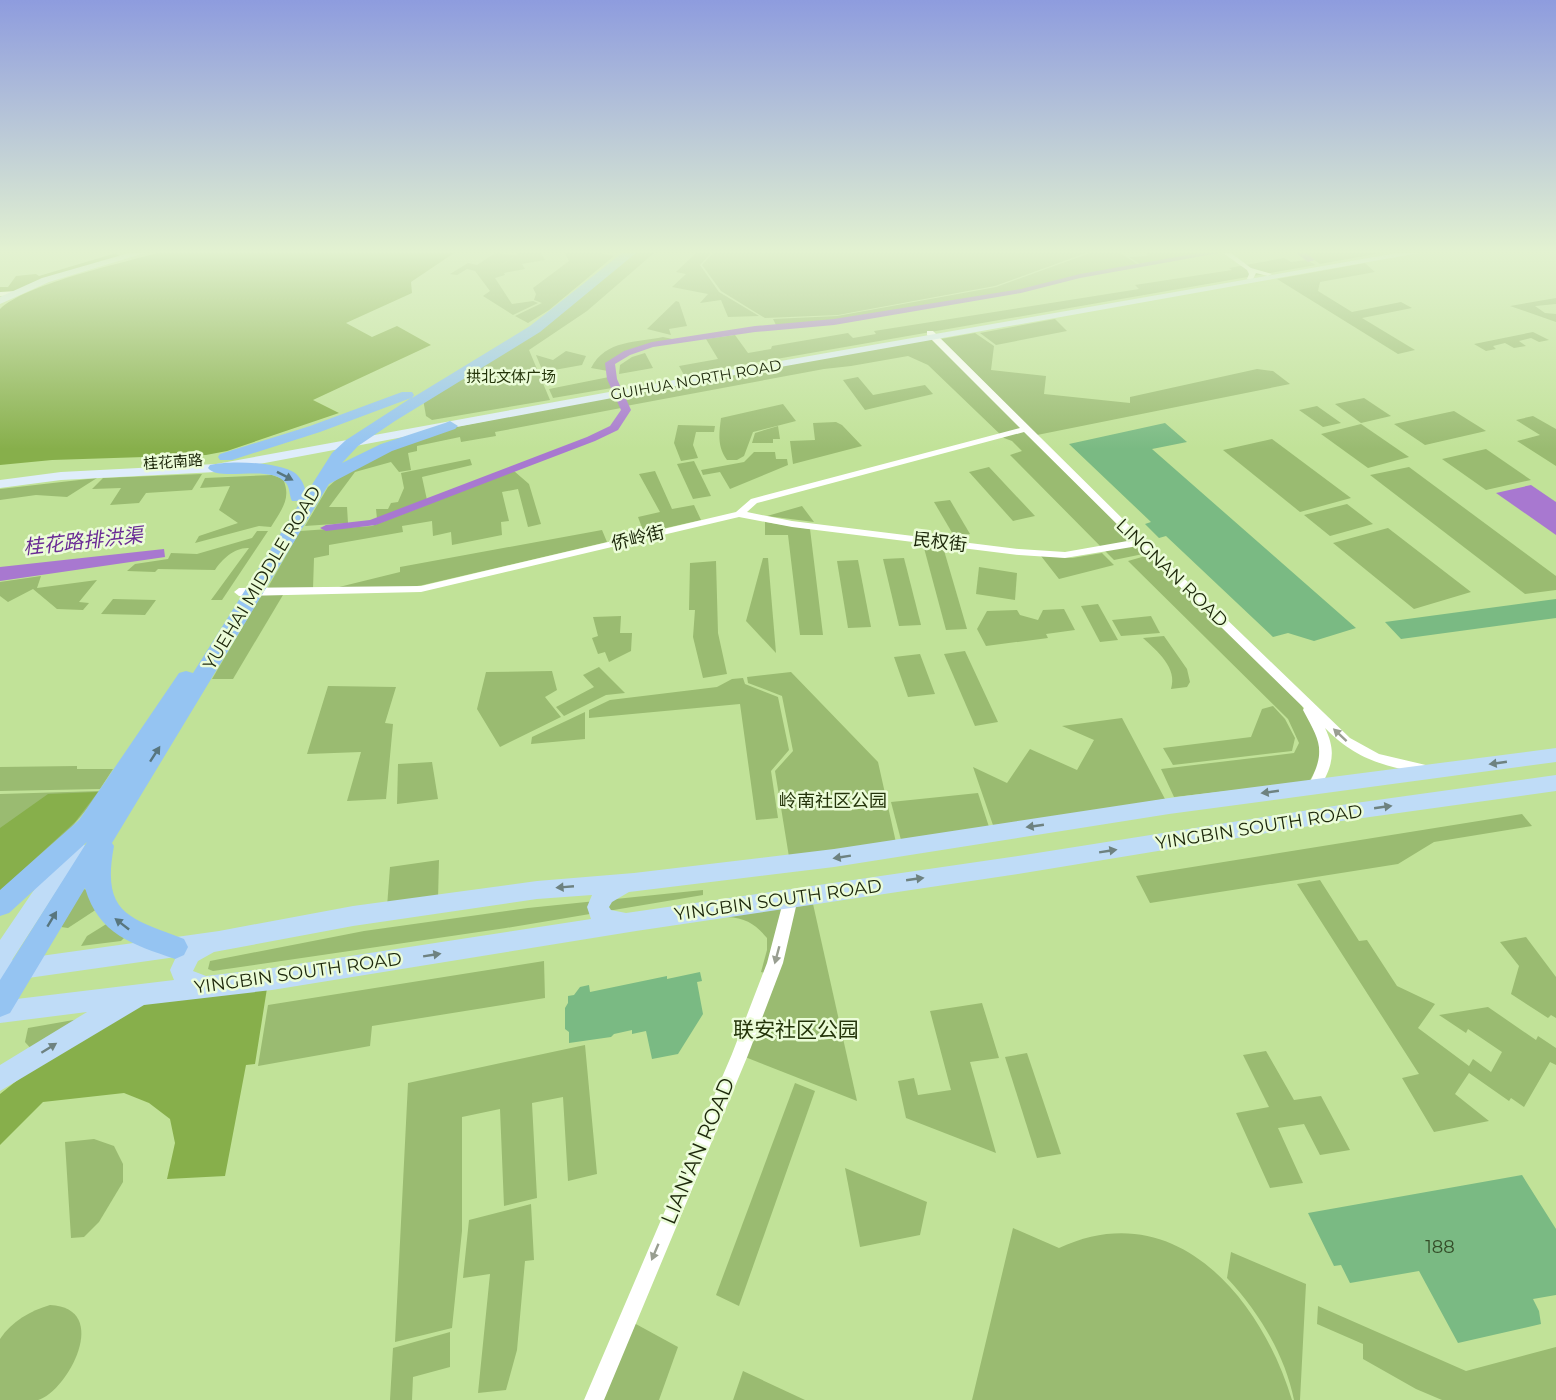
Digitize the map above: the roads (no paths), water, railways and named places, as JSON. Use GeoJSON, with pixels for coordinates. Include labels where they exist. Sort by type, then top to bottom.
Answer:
{"type":"FeatureCollection","features":[{"type":"Feature","properties":{"kind":"highway","name":"YUEHAI MIDDLE ROAD"},"geometry":{"type":"LineString","coordinates":[[0,1004],[7,967],[97,828],[190,699],[247,592],[307,493],[342,442],[537,318]]}},
{"type":"Feature","properties":{"kind":"highway","name":"YUEHAI MIDDLE ROAD"},"geometry":{"type":"LineString","coordinates":[[342,442],[371,431],[421,394],[535,329],[548,318]]}},
{"type":"Feature","properties":{"kind":"highway"},"geometry":{"type":"LineString","coordinates":[[221,463],[421,394],[422,411],[425,417],[432,421]]}},
{"type":"Feature","properties":{"kind":"highway"},"geometry":{"type":"LineString","coordinates":[[221,463],[283,474],[291,477],[307,493],[370,454],[405,439],[450,426]]}},
{"type":"Feature","properties":{"kind":"highway"},"geometry":{"type":"LineString","coordinates":[[0,905],[48,864],[97,828]]}},
{"type":"Feature","properties":{"kind":"highway"},"geometry":{"type":"LineString","coordinates":[[97,828],[96,879],[102,902],[116,921],[130,931],[175,947]]}},
{"type":"Feature","properties":{"kind":"main road","name":"GUIHUA NORTH ROAD"},"geometry":{"type":"LineString","coordinates":[[932,335],[1017,318]]}},
{"type":"Feature","properties":{"kind":"main road","name":"GUIHUA NORTH ROAD"},"geometry":{"type":"LineString","coordinates":[[371,431],[610,392],[1030,318]]}},
{"type":"Feature","properties":{"kind":"main road","name":"GUIHUA NORTH ROAD"},"geometry":{"type":"LineString","coordinates":[[342,442],[450,426],[610,392]]}},
{"type":"Feature","properties":{"kind":"main road","name":"桂花南路"},"geometry":{"type":"LineString","coordinates":[[0,484],[61,476],[221,463],[342,442]]}},
{"type":"Feature","properties":{"kind":"main road","name":"桂花南路"},"geometry":{"type":"LineString","coordinates":[[0,475],[69,468],[221,463]]}},
{"type":"Feature","properties":{"kind":"main road"},"geometry":{"type":"LineString","coordinates":[[7,967],[219,941],[365,914],[537,890],[634,882],[834,858],[1006,830],[1314,786],[1556,755]]}},
{"type":"Feature","properties":{"kind":"main road","name":"YINGBIN SOUTH ROAD"},"geometry":{"type":"LineString","coordinates":[[0,1011],[207,987],[545,938],[636,921],[1076,856],[1334,814],[1556,783]]}},
{"type":"Feature","properties":{"kind":"main road"},"geometry":{"type":"LineString","coordinates":[[634,882],[611,889],[600,898],[598,906],[599,914],[604,919],[636,921]]}},
{"type":"Feature","properties":{"kind":"main road"},"geometry":{"type":"LineString","coordinates":[[207,987],[186,981],[181,970],[190,954],[219,941]]}},
{"type":"Feature","properties":{"kind":"main road"},"geometry":{"type":"LineString","coordinates":[[0,1079],[104,1015],[145,994]]}},
{"type":"Feature","properties":{"kind":"street","name":"LINGNAN ROAD"},"geometry":{"type":"LineString","coordinates":[[932,335],[1141,543],[1346,741],[1376,758],[1432,772]]}},
{"type":"Feature","properties":{"kind":"street","name":"侨岭街"},"geometry":{"type":"LineString","coordinates":[[247,592],[421,589],[739,514],[754,501],[1025,429]]}},
{"type":"Feature","properties":{"kind":"street","name":"民权街"},"geometry":{"type":"LineString","coordinates":[[739,514],[792,524],[1019,552],[1065,555],[1141,543]]}},
{"type":"Feature","properties":{"kind":"street"},"geometry":{"type":"LineString","coordinates":[[1305,701],[1326,742],[1325,767],[1314,786]]}},
{"type":"Feature","properties":{"kind":"street","name":"LIAN'AN ROAD"},"geometry":{"type":"LineString","coordinates":[[594,1400],[740,1055],[775,963],[791,898]]}},
{"type":"Feature","properties":{"kind":"waterway"},"geometry":{"type":"LineString","coordinates":[[326,528],[372,523],[591,439],[614,428],[626,410],[612,379],[610,363],[627,353],[652,345],[755,329],[856,318]]}},
{"type":"Feature","properties":{"kind":"park label","name":"拱北文体广场"},"geometry":{"type":"Point","coordinates":[511,377]}},
{"type":"Feature","properties":{"kind":"park label","name":"岭南社区公园"},"geometry":{"type":"Point","coordinates":[833,801]}},
{"type":"Feature","properties":{"kind":"park label","name":"联安社区公园"},"geometry":{"type":"Point","coordinates":[796,1030]}},
{"type":"Feature","properties":{"kind":"water label","name":"桂花路排洪渠"},"geometry":{"type":"Point","coordinates":[83,541]}}]}
